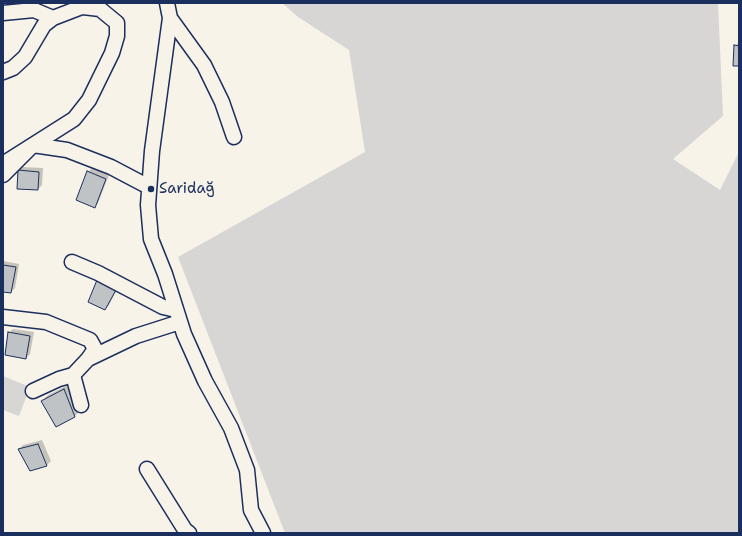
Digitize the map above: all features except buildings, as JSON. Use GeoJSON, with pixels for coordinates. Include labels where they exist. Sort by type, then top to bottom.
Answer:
{"type":"FeatureCollection","features":[{"type":"Feature","properties":{"kind":"street"},"geometry":{"type":"LineString","coordinates":[[167,3],[170,18],[152,151],[149,187],[148,205],[151,239],[165,274],[184,334],[205,381],[231,428],[247,470],[252,510],[263,533]]}},
{"type":"Feature","properties":{"kind":"street"},"geometry":{"type":"LineString","coordinates":[[3,72],[13,68],[25,57],[44,25],[53,18],[88,5],[100,9],[117,23],[117,36],[112,53],[89,100],[74,119],[3,164]]}},
{"type":"Feature","properties":{"kind":"street"},"geometry":{"type":"LineString","coordinates":[[3,13],[34,10],[53,18]]}},
{"type":"Feature","properties":{"kind":"street"},"geometry":{"type":"LineString","coordinates":[[170,18],[204,65],[222,102],[234,137]]}},
{"type":"Feature","properties":{"kind":"street"},"geometry":{"type":"LineString","coordinates":[[33,145],[67,150],[111,167],[149,187]]}},
{"type":"Feature","properties":{"kind":"street"},"geometry":{"type":"LineString","coordinates":[[3,175],[33,145]]}},
{"type":"Feature","properties":{"kind":"street"},"geometry":{"type":"LineString","coordinates":[[72,262],[98,273],[178,316]]}},
{"type":"Feature","properties":{"kind":"street"},"geometry":{"type":"LineString","coordinates":[[88,359],[178,316]]}},
{"type":"Feature","properties":{"kind":"street"},"geometry":{"type":"LineString","coordinates":[[3,317],[46,322],[90,340],[95,349],[73,375],[32,391]]}},
{"type":"Feature","properties":{"kind":"street"},"geometry":{"type":"LineString","coordinates":[[73,375],[81,404]]}},
{"type":"Feature","properties":{"kind":"street"},"geometry":{"type":"LineString","coordinates":[[147,469],[185,530],[189,533]]}},
{"type":"Feature","properties":{"kind":"shaded area"},"geometry":{"type":"Polygon","coordinates":[[[282,3],[718,3],[723,116],[673,159],[720,190],[739,152],[739,533],[285,533],[178,257],[365,152],[349,50],[298,17],[282,3]]]}},
{"type":"Feature","properties":{"kind":"shaded area"},"geometry":{"type":"Polygon","coordinates":[[[3,376],[30,387],[19,416],[3,410],[3,376]]]}},
{"type":"Feature","properties":{"kind":"place","name":"Saridağ"},"geometry":{"type":"Point","coordinates":[151,189]}}]}
